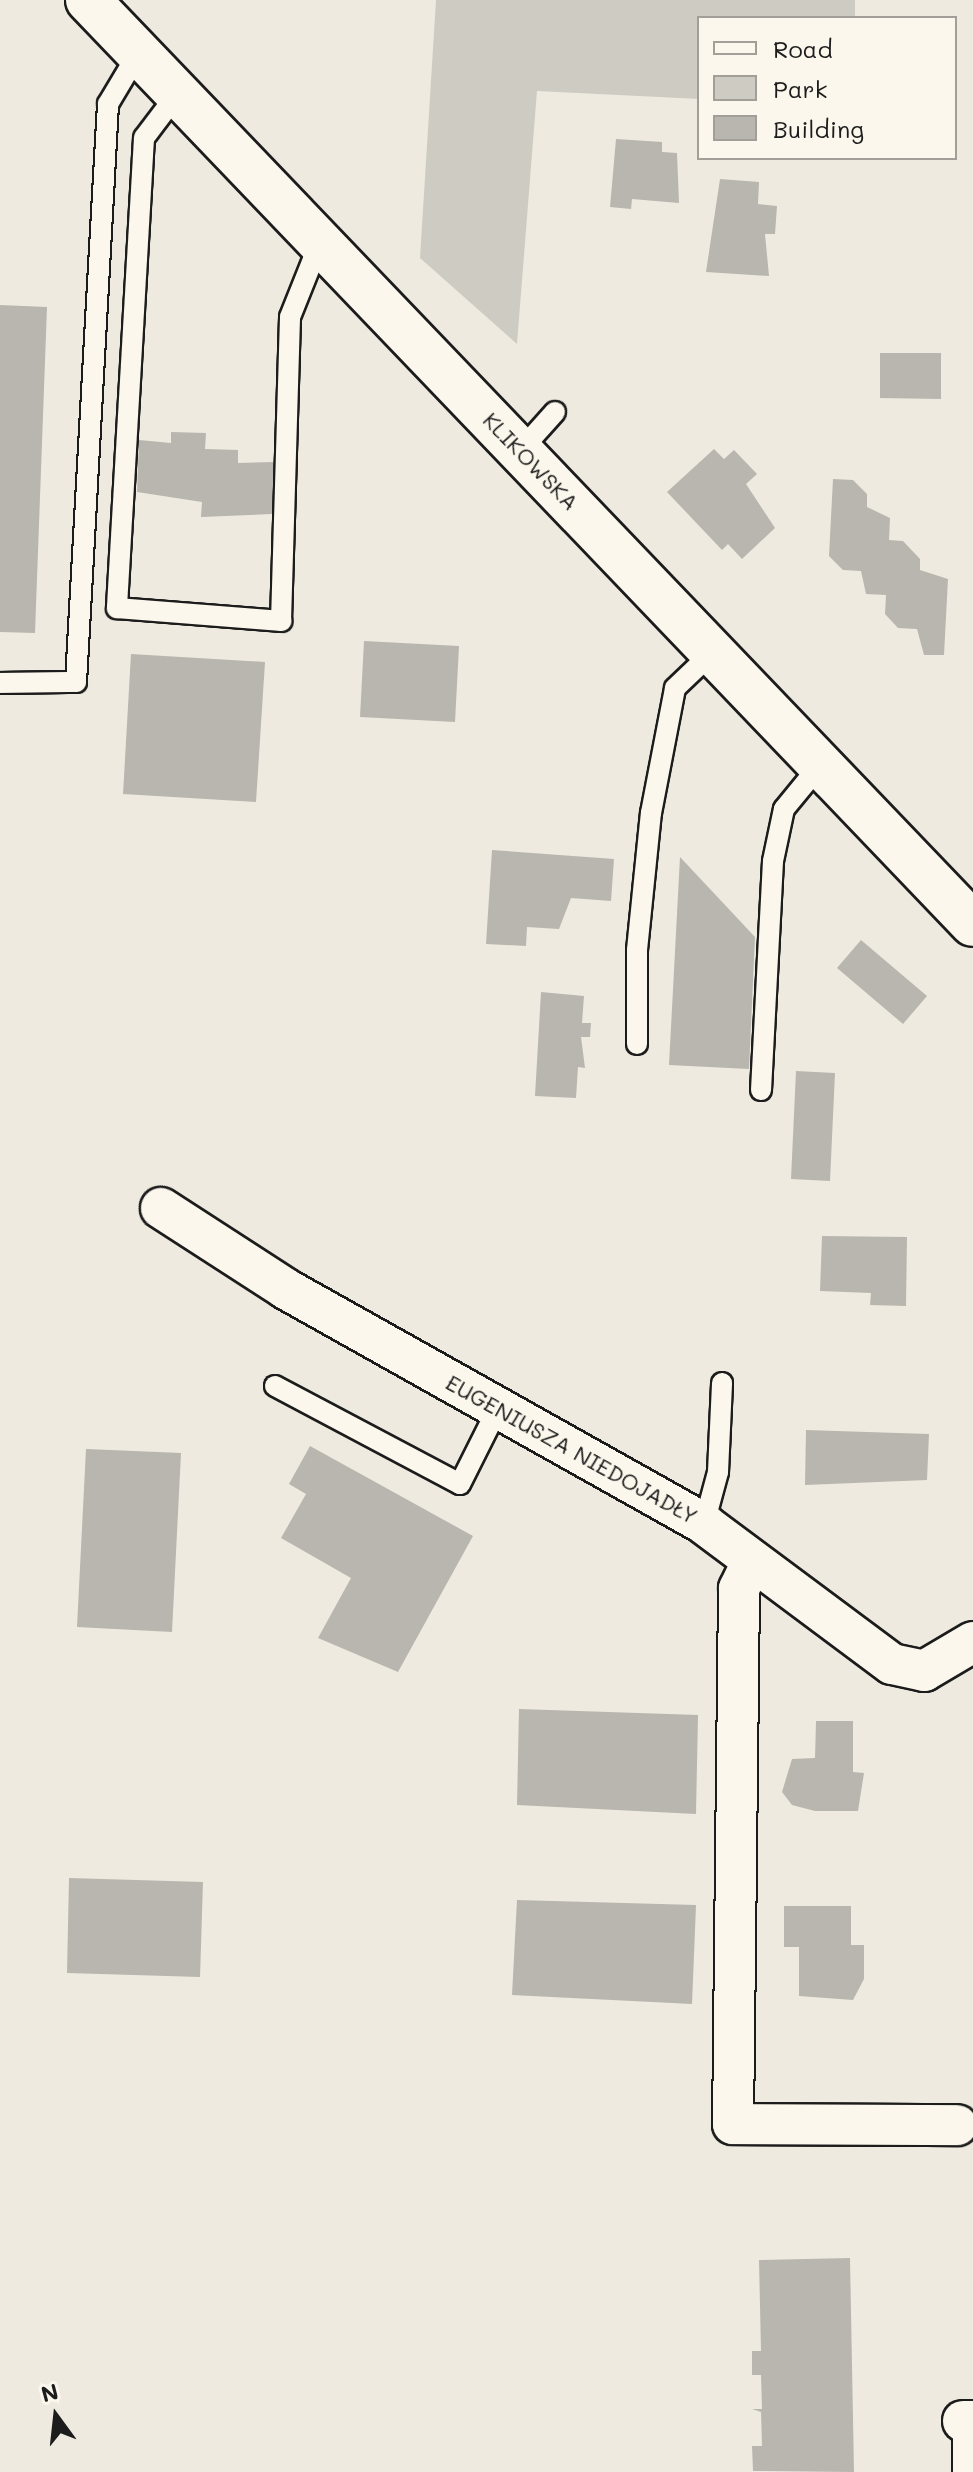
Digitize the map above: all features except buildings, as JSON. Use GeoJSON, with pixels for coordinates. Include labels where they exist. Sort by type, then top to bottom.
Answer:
{"type":"FeatureCollection","features":[{"type":"Feature","properties":{"kind":"street","name":"KLIKOWSKA"},"geometry":{"type":"LineString","coordinates":[[88,0],[973,924]]}},
{"type":"Feature","properties":{"kind":"street","name":"EUGENIUSZA NIEDOJADŁY"},"geometry":{"type":"LineString","coordinates":[[161,1208],[286,1289],[704,1524],[892,1664],[924,1671],[973,1642]]}},
{"type":"Feature","properties":{"kind":"street"},"geometry":{"type":"LineString","coordinates":[[752,1562],[739,1589],[733,2124],[957,2125]]}},
{"type":"Feature","properties":{"kind":"lane"},"geometry":{"type":"LineString","coordinates":[[0,683],[76,682],[108,104],[139,52]]}},
{"type":"Feature","properties":{"kind":"lane"},"geometry":{"type":"LineString","coordinates":[[178,93],[144,138],[117,608],[281,621],[290,317],[320,242]]}},
{"type":"Feature","properties":{"kind":"lane"},"geometry":{"type":"LineString","coordinates":[[521,450],[555,412]]}},
{"type":"Feature","properties":{"kind":"lane"},"geometry":{"type":"LineString","coordinates":[[637,1044],[637,950],[651,813],[675,688],[713,652]]}},
{"type":"Feature","properties":{"kind":"lane"},"geometry":{"type":"LineString","coordinates":[[761,1090],[773,861],[784,809],[821,764]]}},
{"type":"Feature","properties":{"kind":"lane"},"geometry":{"type":"LineString","coordinates":[[704,1524],[718,1472],[722,1383]]}},
{"type":"Feature","properties":{"kind":"lane"},"geometry":{"type":"LineString","coordinates":[[275,1386],[460,1484],[498,1408]]}},
{"type":"Feature","properties":{"kind":"lane"},"geometry":{"type":"LineString","coordinates":[[963,2472],[968,2421]]}},
{"type":"Feature","properties":{"kind":"green space"},"geometry":{"type":"Polygon","coordinates":[[[436,0],[855,0],[855,16],[697,16],[697,99],[537,91],[517,344],[420,258],[436,0]]]}}]}
